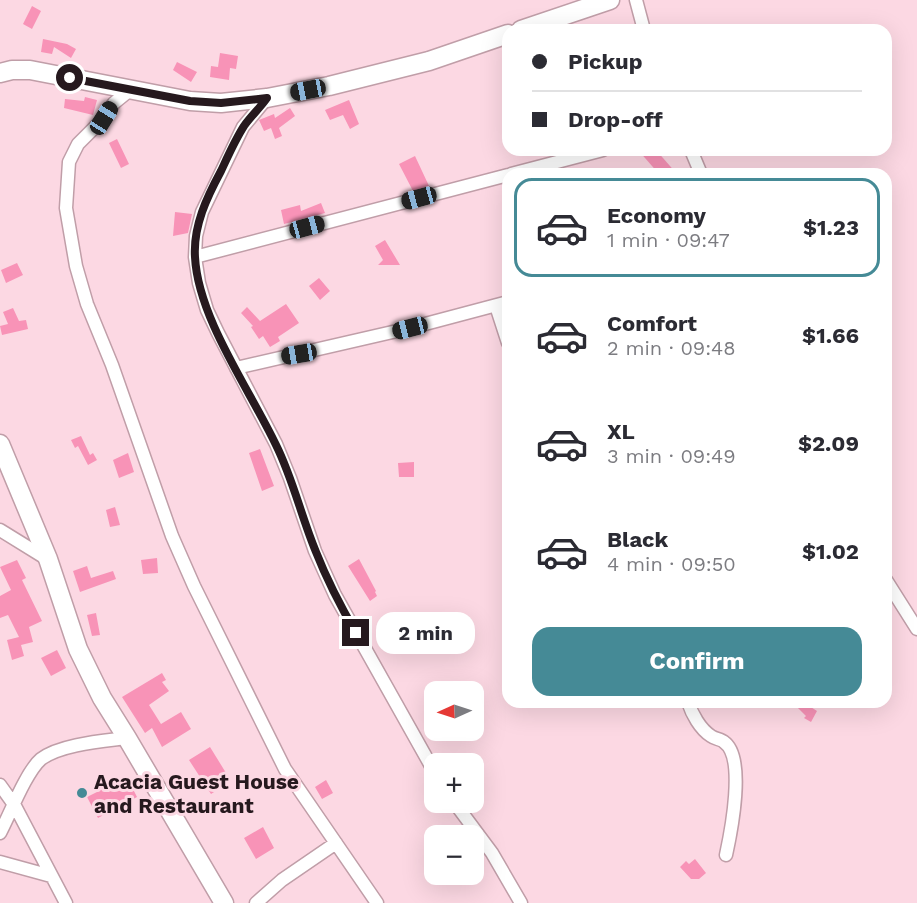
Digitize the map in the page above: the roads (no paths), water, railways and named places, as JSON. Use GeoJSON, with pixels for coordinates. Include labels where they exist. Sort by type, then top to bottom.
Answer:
{"type":"FeatureCollection","features":[{"type":"Feature","properties":{"kind":"main road"},"geometry":{"type":"LineString","coordinates":[[539,24],[610,0]]}},
{"type":"Feature","properties":{"kind":"main road"},"geometry":{"type":"LineString","coordinates":[[0,73],[30,70],[190,101],[221,103],[267,98],[329,86],[429,61],[502,36]]}},
{"type":"Feature","properties":{"kind":"main road"},"geometry":{"type":"LineString","coordinates":[[0,444],[48,559],[78,649],[102,698],[128,738],[224,903]]}},
{"type":"Feature","properties":{"kind":"street"},"geometry":{"type":"LineString","coordinates":[[636,0],[642,24]]}},
{"type":"Feature","properties":{"kind":"street"},"geometry":{"type":"LineString","coordinates":[[129,90],[114,102],[104,118],[78,144],[69,162],[66,208],[76,266],[87,304],[112,365],[172,536],[194,586],[285,769],[377,903]]}},
{"type":"Feature","properties":{"kind":"street"},"geometry":{"type":"LineString","coordinates":[[267,98],[243,127],[202,212],[196,236],[195,257],[199,283],[207,310],[276,444],[315,552],[335,595],[424,753]]}},
{"type":"Feature","properties":{"kind":"street"},"geometry":{"type":"LineString","coordinates":[[533,168],[580,156]]}},
{"type":"Feature","properties":{"kind":"street"},"geometry":{"type":"LineString","coordinates":[[195,257],[502,176]]}},
{"type":"Feature","properties":{"kind":"street"},"geometry":{"type":"LineString","coordinates":[[236,368],[390,333],[502,304]]}},
{"type":"Feature","properties":{"kind":"street"},"geometry":{"type":"LineString","coordinates":[[0,530],[48,559]]}},
{"type":"Feature","properties":{"kind":"street"},"geometry":{"type":"LineString","coordinates":[[892,589],[917,629]]}},
{"type":"Feature","properties":{"kind":"street"},"geometry":{"type":"LineString","coordinates":[[690,708],[693,715],[710,736],[726,742],[735,757],[736,789],[726,855]]}},
{"type":"Feature","properties":{"kind":"street"},"geometry":{"type":"LineString","coordinates":[[0,832],[31,772],[42,759],[55,752],[74,747],[128,738]]}},
{"type":"Feature","properties":{"kind":"street"},"geometry":{"type":"LineString","coordinates":[[0,785],[15,806],[66,903]]}},
{"type":"Feature","properties":{"kind":"street"},"geometry":{"type":"LineString","coordinates":[[462,813],[492,853],[521,903]]}},
{"type":"Feature","properties":{"kind":"street"},"geometry":{"type":"LineString","coordinates":[[256,903],[282,880],[336,843]]}},
{"type":"Feature","properties":{"kind":"street"},"geometry":{"type":"LineString","coordinates":[[0,862],[51,876]]}},
{"type":"Feature","properties":{"kind":"place","name":"Acacia Guest House and Restaurant"},"geometry":{"type":"Point","coordinates":[82,793]}}]}
